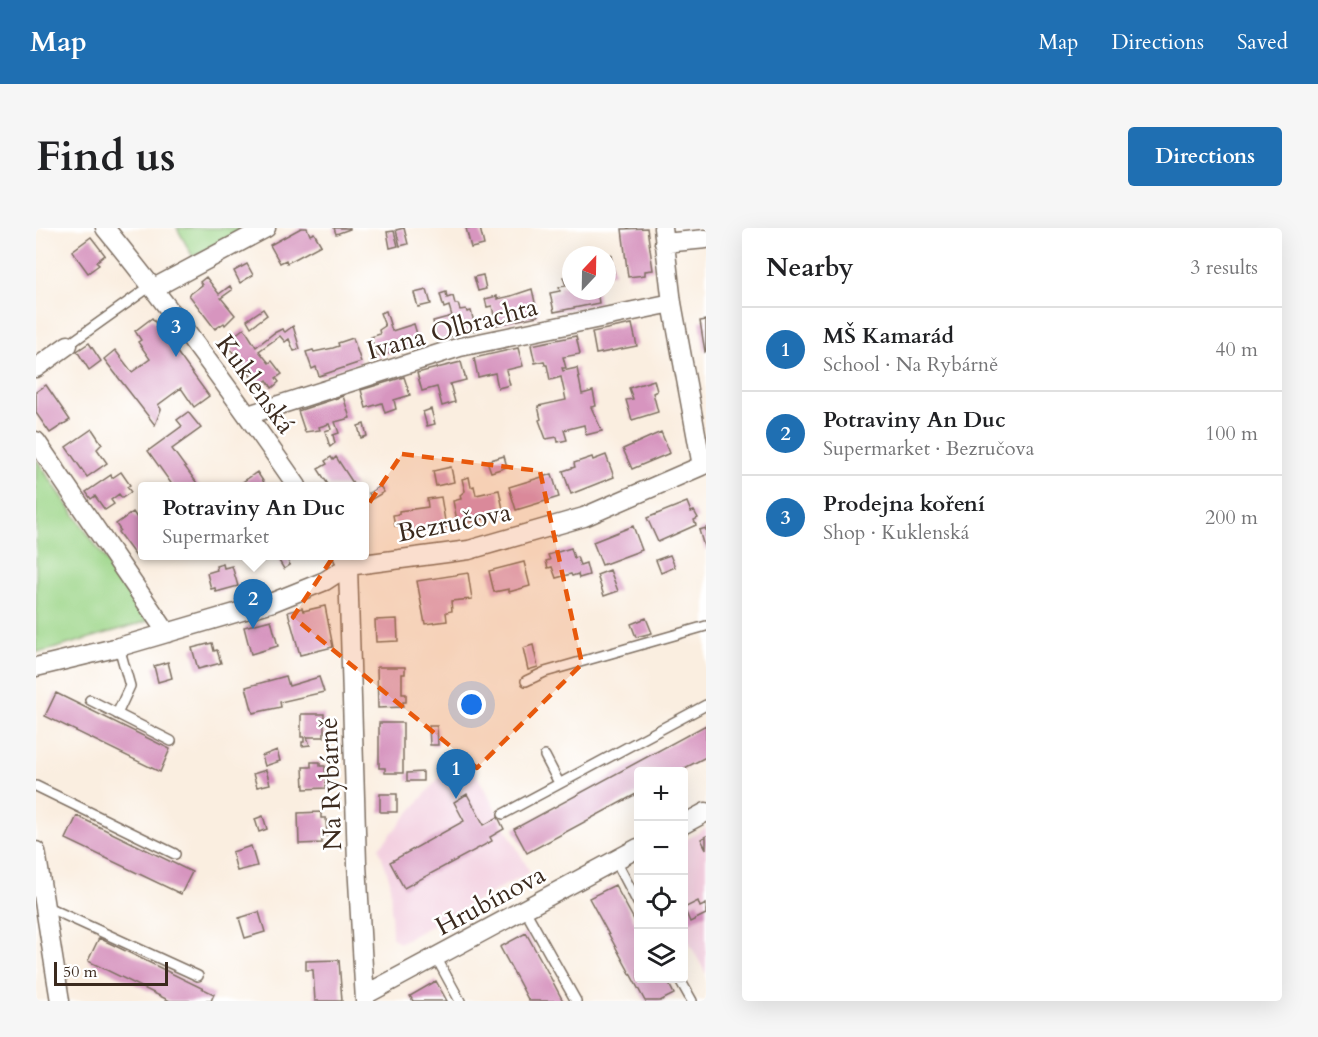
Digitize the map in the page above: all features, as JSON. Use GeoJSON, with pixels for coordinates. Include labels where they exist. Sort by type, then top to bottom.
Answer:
{"type":"FeatureCollection","features":[{"type":"Feature","properties":{"kind":"street","name":"Kuklenská"},"geometry":{"type":"LineString","coordinates":[[105,228],[153,287],[248,415],[294,482]]}},
{"type":"Feature","properties":{"kind":"street"},"geometry":{"type":"LineString","coordinates":[[153,287],[266,228]]}},
{"type":"Feature","properties":{"kind":"street"},"geometry":{"type":"LineString","coordinates":[[704,465],[672,303],[664,235],[706,239]]}},
{"type":"Feature","properties":{"kind":"street","name":"Ivana Olbrachta"},"geometry":{"type":"LineString","coordinates":[[248,415],[460,347],[672,303]]}},
{"type":"Feature","properties":{"kind":"street"},"geometry":{"type":"LineString","coordinates":[[36,368],[68,345]]}},
{"type":"Feature","properties":{"kind":"street"},"geometry":{"type":"LineString","coordinates":[[36,441],[167,633]]}},
{"type":"Feature","properties":{"kind":"street","name":"Bezručova"},"geometry":{"type":"LineString","coordinates":[[369,559],[469,550],[573,521],[704,465]]}},
{"type":"Feature","properties":{"kind":"street","name":"Bezručova"},"geometry":{"type":"LineString","coordinates":[[37,668],[273,603],[325,581],[345,561]]}},
{"type":"Feature","properties":{"kind":"street","name":"Na Rybárně"},"geometry":{"type":"LineString","coordinates":[[345,561],[357,864],[365,998]]}},
{"type":"Feature","properties":{"kind":"street"},"geometry":{"type":"LineString","coordinates":[[688,822],[706,812]]}},
{"type":"Feature","properties":{"kind":"street"},"geometry":{"type":"LineString","coordinates":[[36,851],[60,1001]]}},
{"type":"Feature","properties":{"kind":"street","name":"Hrubínova"},"geometry":{"type":"LineString","coordinates":[[365,998],[436,957],[634,851]]}},
{"type":"Feature","properties":{"kind":"lane"},"geometry":{"type":"LineString","coordinates":[[68,345],[153,287]]}},
{"type":"Feature","properties":{"kind":"lane"},"geometry":{"type":"LineString","coordinates":[[526,681],[545,672],[706,626]]}},
{"type":"Feature","properties":{"kind":"lane"},"geometry":{"type":"LineString","coordinates":[[117,714],[130,686],[119,647]]}},
{"type":"Feature","properties":{"kind":"lane"},"geometry":{"type":"LineString","coordinates":[[90,700],[171,741]]}},
{"type":"Feature","properties":{"kind":"lane"},"geometry":{"type":"LineString","coordinates":[[503,814],[706,705]]}},
{"type":"Feature","properties":{"kind":"lane"},"geometry":{"type":"LineString","coordinates":[[545,756],[559,783]]}},
{"type":"Feature","properties":{"kind":"lane"},"geometry":{"type":"LineString","coordinates":[[36,786],[175,854]]}},
{"type":"Feature","properties":{"kind":"lane"},"geometry":{"type":"LineString","coordinates":[[616,861],[634,894]]}},
{"type":"Feature","properties":{"kind":"lane"},"geometry":{"type":"LineString","coordinates":[[45,906],[198,976]]}},
{"type":"Feature","properties":{"kind":"lane"},"geometry":{"type":"LineString","coordinates":[[525,910],[576,1001]]}},
{"type":"Feature","properties":{"kind":"lane"},"geometry":{"type":"LineString","coordinates":[[436,957],[460,1001]]}},
{"type":"Feature","properties":{"kind":"lane"},"geometry":{"type":"LineString","coordinates":[[683,983],[692,1001]]}},
{"type":"Feature","properties":{"kind":"highlighted area"},"geometry":{"type":"Polygon","coordinates":[[[402,454],[540,471],[582,664],[477,768],[293,617],[402,454]]]}},
{"type":"Feature","properties":{"kind":"shaded area"},"geometry":{"type":"Polygon","coordinates":[[[463,750],[530,872],[399,943],[392,937],[390,881],[379,848],[463,750]]]}},
{"type":"Feature","properties":{"kind":"shaded area"},"geometry":{"type":"Polygon","coordinates":[[[706,828],[706,974],[688,940],[688,839],[706,828]]]}},
{"type":"Feature","properties":{"kind":"green space"},"geometry":{"type":"Polygon","coordinates":[[[177,228],[246,228],[193,257],[177,228]]]}},
{"type":"Feature","properties":{"kind":"green space"},"geometry":{"type":"Polygon","coordinates":[[[36,459],[148,621],[36,652],[36,459]]]}},
{"type":"Feature","properties":{"kind":"building"},"geometry":{"type":"Polygon","coordinates":[[[301,228],[307,228],[310,235],[314,233],[321,245],[287,263],[286,260],[280,263],[270,245],[301,228]]]}},
{"type":"Feature","properties":{"kind":"building"},"geometry":{"type":"Polygon","coordinates":[[[334,228],[350,228],[350,229],[336,234],[334,228]]]}},
{"type":"Feature","properties":{"kind":"building"},"geometry":{"type":"Polygon","coordinates":[[[404,228],[408,244],[400,246],[396,230],[404,228]]]}},
{"type":"Feature","properties":{"kind":"building"},"geometry":{"type":"Polygon","coordinates":[[[466,228],[480,228],[484,245],[471,248],[466,228]]]}},
{"type":"Feature","properties":{"kind":"building"},"geometry":{"type":"Polygon","coordinates":[[[647,228],[653,270],[645,271],[645,275],[628,277],[622,229],[647,228]]]}},
{"type":"Feature","properties":{"kind":"building"},"geometry":{"type":"Polygon","coordinates":[[[394,231],[398,246],[390,248],[387,232],[394,231]]]}},
{"type":"Feature","properties":{"kind":"building"},"geometry":{"type":"Polygon","coordinates":[[[91,237],[105,255],[96,262],[99,265],[88,273],[72,251],[91,237]]]}},
{"type":"Feature","properties":{"kind":"building"},"geometry":{"type":"Polygon","coordinates":[[[247,264],[253,275],[240,283],[234,271],[247,264]]]}},
{"type":"Feature","properties":{"kind":"building"},"geometry":{"type":"Polygon","coordinates":[[[483,275],[486,289],[478,291],[474,277],[483,275]]]}},
{"type":"Feature","properties":{"kind":"building"},"geometry":{"type":"Polygon","coordinates":[[[206,277],[219,294],[230,286],[232,290],[221,298],[235,315],[225,325],[224,323],[215,329],[189,295],[202,285],[200,282],[206,277]]]}},
{"type":"Feature","properties":{"kind":"building"},"geometry":{"type":"Polygon","coordinates":[[[559,287],[562,287],[562,300],[598,300],[599,303],[554,312],[550,293],[560,291],[559,287]]]}},
{"type":"Feature","properties":{"kind":"building"},"geometry":{"type":"Polygon","coordinates":[[[532,289],[538,316],[496,325],[492,306],[487,307],[485,299],[497,296],[497,299],[532,289]]]}},
{"type":"Feature","properties":{"kind":"building"},"geometry":{"type":"Polygon","coordinates":[[[427,290],[431,304],[418,307],[414,293],[427,290]]]}},
{"type":"Feature","properties":{"kind":"building"},"geometry":{"type":"Polygon","coordinates":[[[446,292],[447,298],[453,296],[460,310],[471,311],[476,330],[437,340],[433,321],[452,316],[449,306],[444,308],[440,294],[446,292]]]}},
{"type":"Feature","properties":{"kind":"building"},"geometry":{"type":"Polygon","coordinates":[[[263,309],[267,315],[251,327],[247,320],[263,309]]]}},
{"type":"Feature","properties":{"kind":"building"},"geometry":{"type":"Polygon","coordinates":[[[386,311],[392,331],[414,324],[420,344],[377,357],[371,337],[380,334],[379,330],[385,326],[380,313],[386,311]]]}},
{"type":"Feature","properties":{"kind":"building"},"geometry":{"type":"Polygon","coordinates":[[[152,318],[209,396],[194,407],[181,388],[158,405],[161,409],[155,425],[104,359],[115,350],[132,372],[150,359],[138,342],[141,340],[135,331],[152,318]]]}},
{"type":"Feature","properties":{"kind":"building"},"geometry":{"type":"Polygon","coordinates":[[[706,320],[706,351],[705,352],[700,321],[706,320]]]}},
{"type":"Feature","properties":{"kind":"building"},"geometry":{"type":"Polygon","coordinates":[[[632,324],[637,346],[596,354],[592,332],[632,324]]]}},
{"type":"Feature","properties":{"kind":"building"},"geometry":{"type":"Polygon","coordinates":[[[293,326],[300,349],[294,351],[289,339],[285,342],[280,336],[259,351],[269,363],[272,361],[282,374],[276,378],[279,382],[272,388],[267,380],[260,385],[257,384],[228,346],[232,343],[229,340],[244,328],[256,347],[274,333],[282,329],[285,332],[293,326]]]}},
{"type":"Feature","properties":{"kind":"building"},"geometry":{"type":"Polygon","coordinates":[[[576,336],[580,354],[563,357],[566,368],[562,368],[563,371],[577,368],[582,394],[593,391],[596,406],[591,407],[602,431],[586,435],[584,425],[564,430],[567,440],[558,442],[557,437],[546,439],[539,420],[541,419],[538,406],[566,400],[561,377],[550,380],[544,361],[535,363],[531,345],[576,336]]]}},
{"type":"Feature","properties":{"kind":"building"},"geometry":{"type":"Polygon","coordinates":[[[353,338],[361,362],[319,376],[316,367],[312,369],[306,352],[333,348],[339,346],[338,343],[353,338]]]}},
{"type":"Feature","properties":{"kind":"building"},"geometry":{"type":"Polygon","coordinates":[[[89,343],[101,361],[89,370],[77,351],[89,343]]]}},
{"type":"Feature","properties":{"kind":"building"},"geometry":{"type":"Polygon","coordinates":[[[518,348],[523,366],[506,370],[510,385],[498,388],[495,373],[478,377],[474,358],[518,348]]]}},
{"type":"Feature","properties":{"kind":"building"},"geometry":{"type":"Polygon","coordinates":[[[461,362],[466,380],[450,384],[455,402],[442,406],[437,387],[422,391],[417,373],[461,362]]]}},
{"type":"Feature","properties":{"kind":"building"},"geometry":{"type":"Polygon","coordinates":[[[404,377],[410,395],[394,400],[396,409],[385,413],[382,403],[366,408],[361,390],[404,377]]]}},
{"type":"Feature","properties":{"kind":"building"},"geometry":{"type":"Polygon","coordinates":[[[654,380],[657,391],[653,393],[658,412],[632,420],[626,400],[633,399],[629,388],[654,380]]]}},
{"type":"Feature","properties":{"kind":"building"},"geometry":{"type":"Polygon","coordinates":[[[46,385],[70,420],[50,433],[36,413],[36,392],[46,385]]]}},
{"type":"Feature","properties":{"kind":"building"},"geometry":{"type":"Polygon","coordinates":[[[343,396],[350,418],[335,422],[339,433],[333,435],[335,443],[330,447],[325,431],[331,429],[329,424],[319,427],[320,430],[305,432],[298,411],[343,396]]]}},
{"type":"Feature","properties":{"kind":"building"},"geometry":{"type":"Polygon","coordinates":[[[431,409],[435,424],[427,426],[423,412],[431,409]]]}},
{"type":"Feature","properties":{"kind":"building"},"geometry":{"type":"Polygon","coordinates":[[[188,412],[201,428],[172,449],[196,482],[170,482],[148,451],[182,426],[177,420],[188,412]]]}},
{"type":"Feature","properties":{"kind":"building"},"geometry":{"type":"Polygon","coordinates":[[[364,424],[367,436],[361,438],[358,426],[364,424]]]}},
{"type":"Feature","properties":{"kind":"building"},"geometry":{"type":"Polygon","coordinates":[[[92,429],[102,444],[97,449],[107,463],[87,477],[66,447],[92,429]]]}},
{"type":"Feature","properties":{"kind":"building"},"geometry":{"type":"Polygon","coordinates":[[[661,432],[670,453],[632,469],[623,449],[661,432]]]}},
{"type":"Feature","properties":{"kind":"building"},"geometry":{"type":"Polygon","coordinates":[[[606,455],[614,477],[571,494],[563,471],[575,467],[574,463],[606,455]]]}},
{"type":"Feature","properties":{"kind":"building"},"geometry":{"type":"Polygon","coordinates":[[[504,456],[507,467],[491,472],[487,461],[504,456]]]}},
{"type":"Feature","properties":{"kind":"building"},"geometry":{"type":"Polygon","coordinates":[[[336,457],[352,482],[326,482],[318,469],[327,464],[325,461],[336,457]]]}},
{"type":"Feature","properties":{"kind":"building"},"geometry":{"type":"Polygon","coordinates":[[[451,467],[454,482],[436,486],[433,471],[451,467]]]}},
{"type":"Feature","properties":{"kind":"building"},"geometry":{"type":"Polygon","coordinates":[[[121,472],[130,485],[127,487],[131,492],[122,498],[119,494],[111,500],[114,504],[105,510],[95,496],[91,499],[86,492],[111,475],[112,478],[121,472]]]}},
{"type":"Feature","properties":{"kind":"building"},"geometry":{"type":"Polygon","coordinates":[[[257,472],[264,482],[243,482],[257,472]]]}},
{"type":"Feature","properties":{"kind":"building"},"geometry":{"type":"Polygon","coordinates":[[[552,474],[559,497],[516,510],[509,487],[552,474]]]}},
{"type":"Feature","properties":{"kind":"building"},"geometry":{"type":"Polygon","coordinates":[[[469,477],[476,495],[499,490],[504,514],[458,525],[453,501],[461,499],[460,495],[465,491],[462,479],[469,477]]]}},
{"type":"Feature","properties":{"kind":"building"},"geometry":{"type":"Polygon","coordinates":[[[380,486],[384,492],[372,499],[369,493],[380,486]]]}},
{"type":"Feature","properties":{"kind":"building"},"geometry":{"type":"Polygon","coordinates":[[[441,497],[446,527],[401,533],[400,525],[395,526],[393,515],[399,514],[399,511],[428,507],[427,499],[441,497]]]}},
{"type":"Feature","properties":{"kind":"building"},"geometry":{"type":"Polygon","coordinates":[[[687,502],[691,512],[694,511],[698,518],[694,520],[696,525],[658,542],[647,518],[687,502]]]}},
{"type":"Feature","properties":{"kind":"building"},"geometry":{"type":"Polygon","coordinates":[[[133,512],[138,517],[137,558],[118,532],[120,530],[116,524],[133,512]]]}},
{"type":"Feature","properties":{"kind":"building"},"geometry":{"type":"Polygon","coordinates":[[[633,526],[642,550],[602,565],[593,542],[633,526]]]}},
{"type":"Feature","properties":{"kind":"building"},"geometry":{"type":"Polygon","coordinates":[[[706,528],[706,550],[705,550],[699,530],[706,528]]]}},
{"type":"Feature","properties":{"kind":"building"},"geometry":{"type":"Polygon","coordinates":[[[571,548],[574,558],[577,557],[580,565],[586,563],[589,575],[579,578],[578,574],[572,576],[571,574],[556,578],[552,567],[548,568],[546,561],[550,560],[548,555],[571,548]]]}},
{"type":"Feature","properties":{"kind":"building"},"geometry":{"type":"Polygon","coordinates":[[[670,555],[675,567],[661,573],[656,560],[670,555]]]}},
{"type":"Feature","properties":{"kind":"building"},"geometry":{"type":"Polygon","coordinates":[[[278,560],[290,560],[288,561],[290,565],[284,569],[278,560]]]}},
{"type":"Feature","properties":{"kind":"building"},"geometry":{"type":"Polygon","coordinates":[[[524,562],[530,586],[509,592],[509,589],[494,592],[489,571],[524,562]]]}},
{"type":"Feature","properties":{"kind":"building"},"geometry":{"type":"Polygon","coordinates":[[[223,564],[224,568],[232,566],[238,586],[216,592],[215,588],[211,589],[207,573],[217,570],[216,566],[223,564]]]}},
{"type":"Feature","properties":{"kind":"building"},"geometry":{"type":"Polygon","coordinates":[[[610,570],[618,591],[604,596],[597,575],[610,570]]]}},
{"type":"Feature","properties":{"kind":"building"},"geometry":{"type":"Polygon","coordinates":[[[468,573],[472,599],[451,601],[452,611],[446,612],[447,621],[425,624],[417,581],[468,573]]]}},
{"type":"Feature","properties":{"kind":"building"},"geometry":{"type":"Polygon","coordinates":[[[325,606],[333,647],[300,655],[288,612],[325,606]]]}},
{"type":"Feature","properties":{"kind":"building"},"geometry":{"type":"Polygon","coordinates":[[[646,618],[652,633],[636,637],[631,624],[646,618]]]}},
{"type":"Feature","properties":{"kind":"building"},"geometry":{"type":"Polygon","coordinates":[[[397,619],[398,641],[376,642],[375,620],[397,619]]]}},
{"type":"Feature","properties":{"kind":"building"},"geometry":{"type":"Polygon","coordinates":[[[271,620],[278,646],[251,654],[244,627],[271,620]]]}},
{"type":"Feature","properties":{"kind":"building"},"geometry":{"type":"Polygon","coordinates":[[[212,643],[221,663],[198,669],[192,648],[212,643]]]}},
{"type":"Feature","properties":{"kind":"building"},"geometry":{"type":"Polygon","coordinates":[[[533,645],[538,667],[528,670],[523,648],[533,645]]]}},
{"type":"Feature","properties":{"kind":"building"},"geometry":{"type":"Polygon","coordinates":[[[168,662],[172,678],[158,682],[154,666],[168,662]]]}},
{"type":"Feature","properties":{"kind":"building"},"geometry":{"type":"Polygon","coordinates":[[[377,667],[405,667],[405,674],[402,674],[402,694],[406,694],[406,702],[403,702],[403,707],[378,708],[377,667]]]}},
{"type":"Feature","properties":{"kind":"building"},"geometry":{"type":"Polygon","coordinates":[[[286,676],[289,686],[319,677],[324,692],[280,702],[281,707],[253,713],[246,687],[286,676]]]}},
{"type":"Feature","properties":{"kind":"building"},"geometry":{"type":"Polygon","coordinates":[[[56,693],[170,749],[160,772],[45,716],[56,693]]]}},
{"type":"Feature","properties":{"kind":"building"},"geometry":{"type":"Polygon","coordinates":[[[301,714],[324,714],[324,737],[307,737],[310,745],[302,746],[304,737],[301,737],[301,714]]]}},
{"type":"Feature","properties":{"kind":"building"},"geometry":{"type":"Polygon","coordinates":[[[379,723],[403,723],[403,773],[385,773],[385,768],[379,768],[379,723]]]}},
{"type":"Feature","properties":{"kind":"building"},"geometry":{"type":"Polygon","coordinates":[[[706,725],[706,757],[687,767],[634,767],[634,795],[527,853],[514,829],[706,725]]]}},
{"type":"Feature","properties":{"kind":"building"},"geometry":{"type":"Polygon","coordinates":[[[429,726],[437,726],[438,745],[430,745],[429,726]]]}},
{"type":"Feature","properties":{"kind":"building"},"geometry":{"type":"Polygon","coordinates":[[[277,750],[280,761],[265,766],[262,756],[277,750]]]}},
{"type":"Feature","properties":{"kind":"building"},"geometry":{"type":"Polygon","coordinates":[[[311,762],[320,762],[320,766],[325,766],[326,788],[304,789],[303,767],[311,767],[311,762]]]}},
{"type":"Feature","properties":{"kind":"building"},"geometry":{"type":"Polygon","coordinates":[[[266,770],[270,784],[257,787],[253,774],[266,770]]]}},
{"type":"Feature","properties":{"kind":"building"},"geometry":{"type":"Polygon","coordinates":[[[423,772],[423,781],[407,781],[407,773],[423,772]]]}},
{"type":"Feature","properties":{"kind":"building"},"geometry":{"type":"Polygon","coordinates":[[[380,794],[397,794],[397,812],[380,812],[380,794]]]}},
{"type":"Feature","properties":{"kind":"building"},"geometry":{"type":"Polygon","coordinates":[[[467,794],[484,825],[498,817],[504,829],[490,837],[492,841],[404,888],[390,862],[464,821],[454,802],[467,794]]]}},
{"type":"Feature","properties":{"kind":"building"},"geometry":{"type":"Polygon","coordinates":[[[321,812],[321,818],[326,818],[327,836],[322,836],[322,843],[299,844],[298,813],[321,812]]]}},
{"type":"Feature","properties":{"kind":"building"},"geometry":{"type":"Polygon","coordinates":[[[77,816],[192,872],[181,894],[66,839],[77,816]]]}},
{"type":"Feature","properties":{"kind":"building"},"geometry":{"type":"Polygon","coordinates":[[[263,816],[267,829],[259,832],[255,819],[263,816]]]}},
{"type":"Feature","properties":{"kind":"building"},"geometry":{"type":"Polygon","coordinates":[[[706,836],[706,849],[701,839],[706,836]]]}},
{"type":"Feature","properties":{"kind":"building"},"geometry":{"type":"Polygon","coordinates":[[[251,846],[257,866],[237,871],[232,852],[251,846]]]}},
{"type":"Feature","properties":{"kind":"building"},"geometry":{"type":"Polygon","coordinates":[[[615,885],[634,920],[634,981],[589,898],[615,885]]]}},
{"type":"Feature","properties":{"kind":"building"},"geometry":{"type":"Polygon","coordinates":[[[698,901],[700,907],[706,904],[706,914],[690,922],[688,906],[698,901]]]}},
{"type":"Feature","properties":{"kind":"building"},"geometry":{"type":"Polygon","coordinates":[[[259,912],[265,932],[245,938],[239,918],[259,912]]]}},
{"type":"Feature","properties":{"kind":"building"},"geometry":{"type":"Polygon","coordinates":[[[526,933],[563,1001],[529,1001],[500,947],[526,933]]]}},
{"type":"Feature","properties":{"kind":"building"},"geometry":{"type":"Polygon","coordinates":[[[99,938],[214,994],[211,1001],[170,1001],[88,961],[99,938]]]}},
{"type":"Feature","properties":{"kind":"building"},"geometry":{"type":"Polygon","coordinates":[[[339,960],[342,1001],[315,1001],[313,970],[306,970],[306,961],[339,960]]]}},
{"type":"Feature","properties":{"kind":"building"},"geometry":{"type":"Polygon","coordinates":[[[436,981],[447,1001],[413,1001],[410,996],[436,981]]]}},
{"type":"Feature","properties":{"kind":"building"},"geometry":{"type":"Polygon","coordinates":[[[635,983],[668,983],[674,994],[660,1001],[645,1001],[635,983]]]}},
{"type":"Feature","properties":{"kind":"place","name":"Prodejna koření"},"geometry":{"type":"Point","coordinates":[176,357]}},
{"type":"Feature","properties":{"kind":"place","name":"Potraviny An Duc"},"geometry":{"type":"Point","coordinates":[253,629]}},
{"type":"Feature","properties":{"kind":"place","name":"MŠ Kamarád"},"geometry":{"type":"Point","coordinates":[456,799]}}]}
